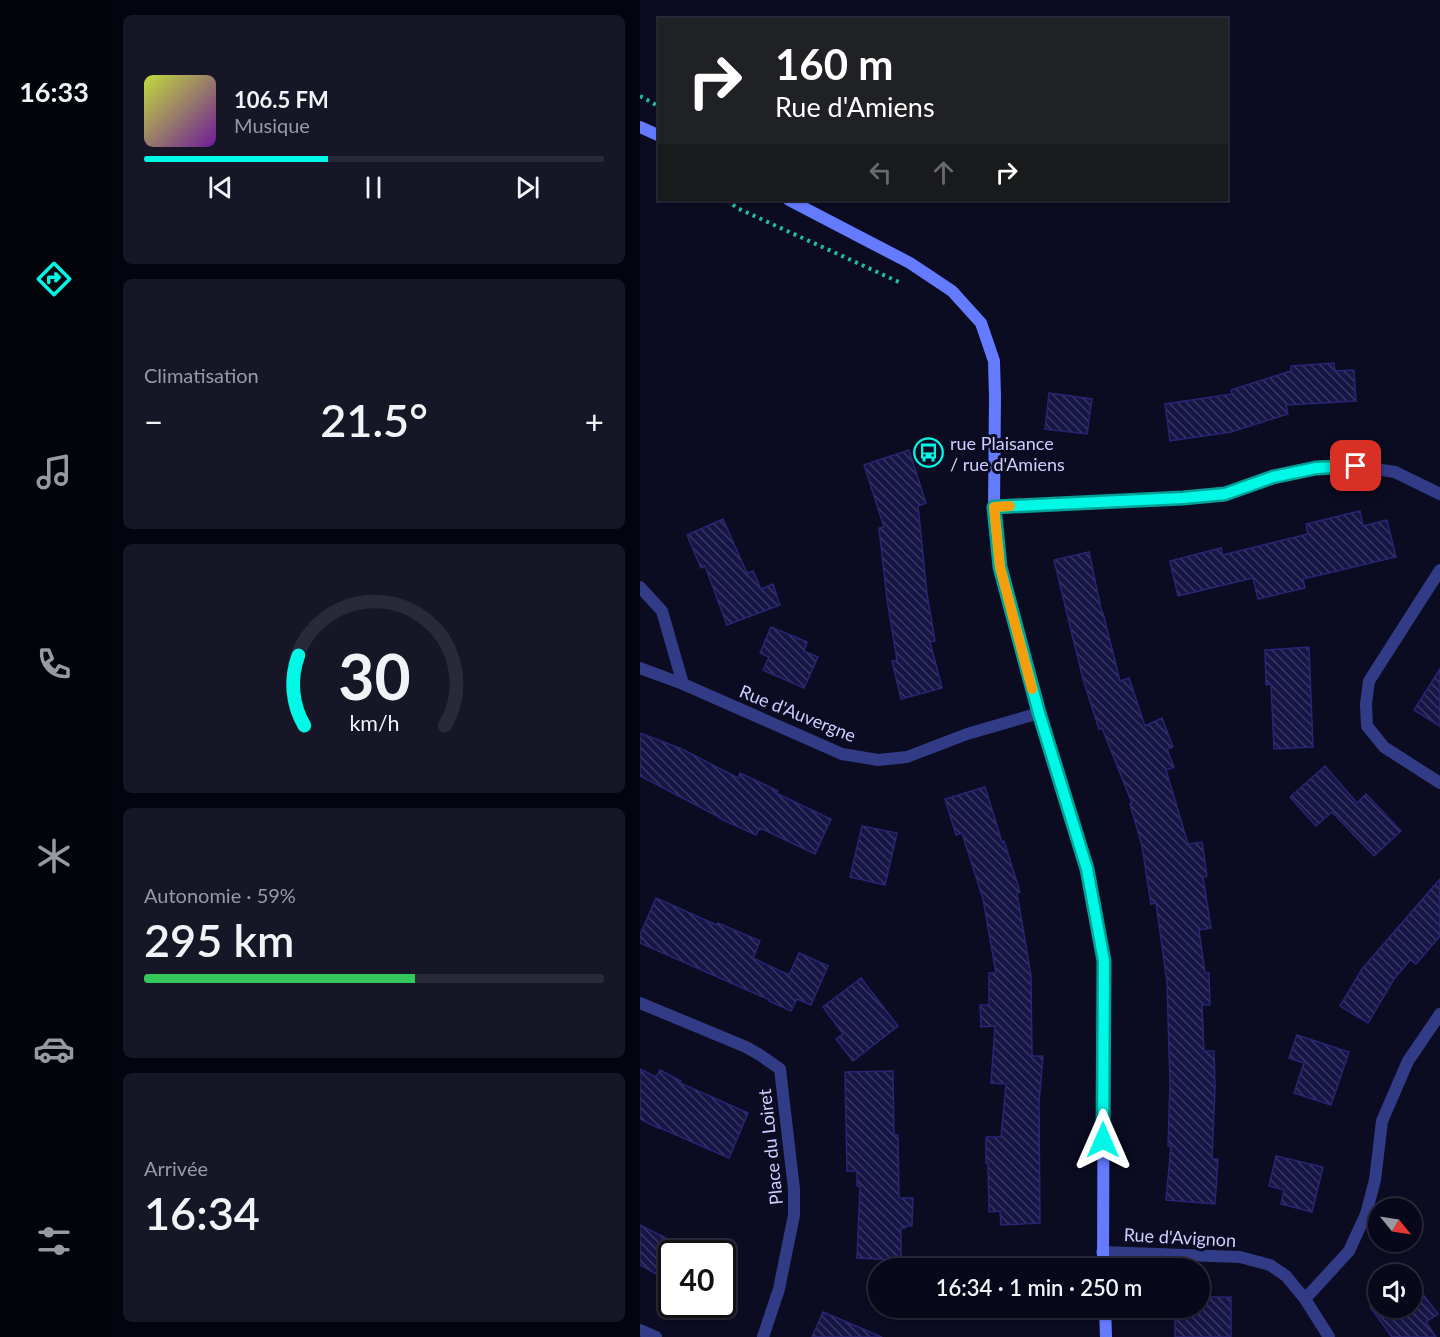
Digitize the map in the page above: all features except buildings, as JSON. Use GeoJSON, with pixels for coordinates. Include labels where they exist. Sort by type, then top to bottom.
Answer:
{"type":"FeatureCollection","features":[{"type":"Feature","properties":{"kind":"street"},"geometry":{"type":"LineString","coordinates":[[640,127],[658,135]]}},
{"type":"Feature","properties":{"kind":"street"},"geometry":{"type":"LineString","coordinates":[[791,201],[910,262],[952,291],[981,322],[994,361],[994,507],[1000,567],[1039,713],[1087,869],[1104,961],[1102,1258]]}},
{"type":"Feature","properties":{"kind":"street"},"geometry":{"type":"LineString","coordinates":[[994,507],[1225,494],[1273,477],[1316,468],[1356,466],[1395,472],[1440,494]]}},
{"type":"Feature","properties":{"kind":"street"},"geometry":{"type":"LineString","coordinates":[[1440,570],[1369,681],[1366,704],[1368,726],[1384,747],[1440,783]]}},
{"type":"Feature","properties":{"kind":"street"},"geometry":{"type":"LineString","coordinates":[[640,588],[662,611],[683,684]]}},
{"type":"Feature","properties":{"kind":"street","name":"Rue d'Auvergne"},"geometry":{"type":"LineString","coordinates":[[640,668],[683,684],[842,754],[878,760],[907,757],[967,734],[1039,713]]}},
{"type":"Feature","properties":{"kind":"street","name":"Place du Loiret"},"geometry":{"type":"LineString","coordinates":[[640,1002],[746,1047],[780,1069],[794,1189],[794,1215],[779,1289],[763,1337]]}},
{"type":"Feature","properties":{"kind":"street"},"geometry":{"type":"LineString","coordinates":[[1305,1299],[1349,1251],[1366,1214],[1375,1180],[1382,1121],[1408,1061],[1440,1014]]}},
{"type":"Feature","properties":{"kind":"street","name":"Rue d'Avignon"},"geometry":{"type":"LineString","coordinates":[[1102,1252],[1240,1257],[1270,1265],[1286,1276],[1305,1299],[1329,1337]]}},
{"type":"Feature","properties":{"kind":"street"},"geometry":{"type":"LineString","coordinates":[[1105,1318],[1106,1337]]}},
{"type":"Feature","properties":{"kind":"street"},"geometry":{"type":"LineString","coordinates":[[640,1330],[656,1337]]}},
{"type":"Feature","properties":{"kind":"path"},"geometry":{"type":"LineString","coordinates":[[640,96],[658,106]]}},
{"type":"Feature","properties":{"kind":"path"},"geometry":{"type":"LineString","coordinates":[[728,201],[737,208],[908,286]]}},
{"type":"Feature","properties":{"kind":"slow traffic"},"geometry":{"type":"LineString","coordinates":[[1010,506],[994,507],[1000,567],[1032,689]]}},
{"type":"Feature","properties":{"kind":"place","name":"rue Plaisance / rue d'Amiens"},"geometry":{"type":"Point","coordinates":[929,453]}},
{"type":"Feature","properties":{"kind":"route"},"geometry":{"type":"LineString","coordinates":[[1103,1140],[1104,961],[1087,869],[1039,713],[1000,567],[994,507],[1225,494],[1273,477],[1316,468],[1356,466]]}}]}
